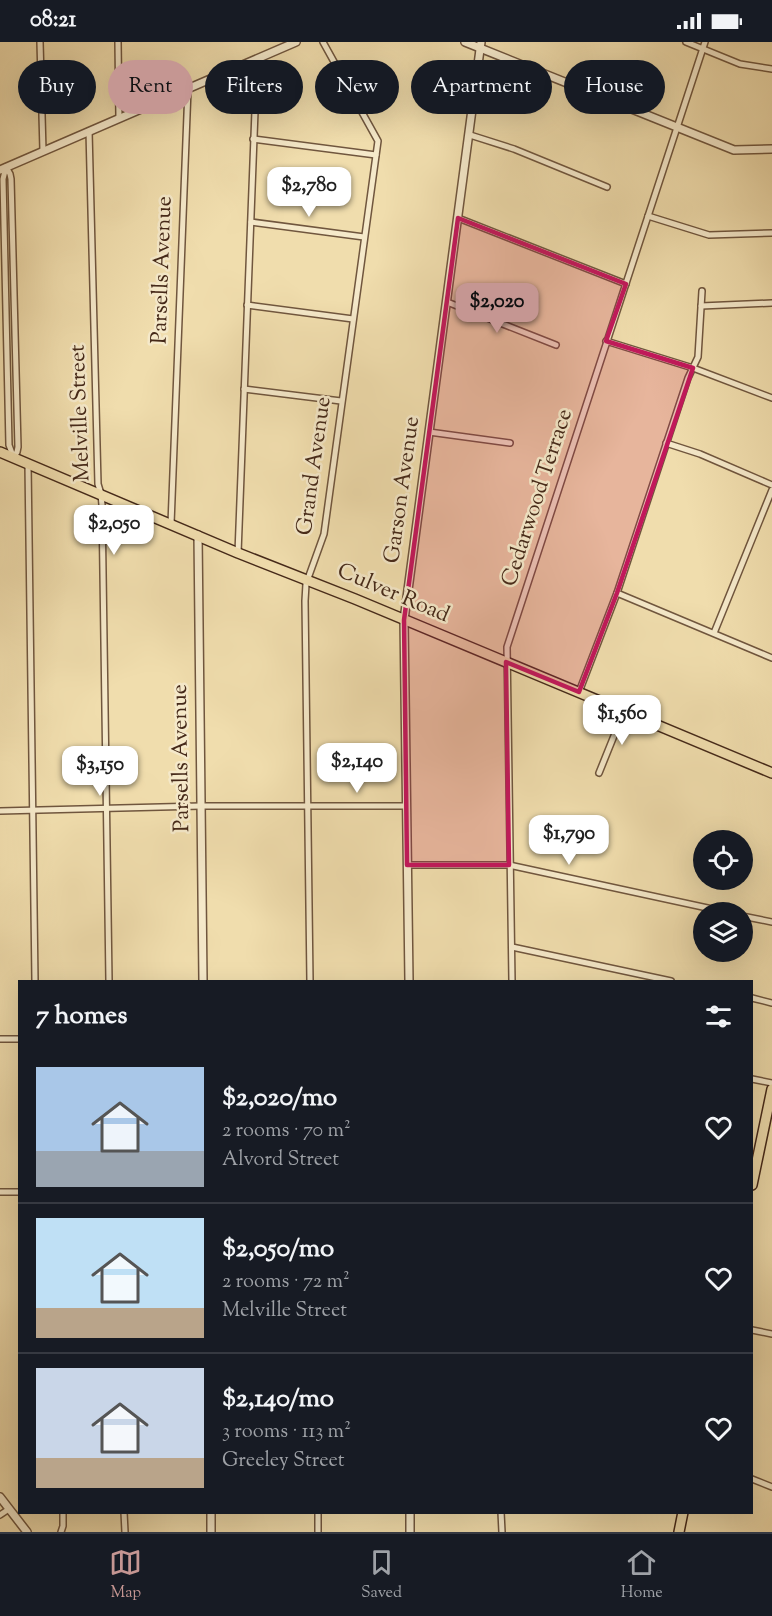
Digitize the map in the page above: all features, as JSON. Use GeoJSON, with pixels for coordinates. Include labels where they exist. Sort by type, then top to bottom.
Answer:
{"type":"FeatureCollection","features":[{"type":"Feature","properties":{"kind":"main road","name":"Culver Road"},"geometry":{"type":"LineString","coordinates":[[0,452],[238,553],[772,773]]}},
{"type":"Feature","properties":{"kind":"main road"},"geometry":{"type":"LineString","coordinates":[[754,1161],[772,1089]]}},
{"type":"Feature","properties":{"kind":"main road"},"geometry":{"type":"LineString","coordinates":[[679,1532],[684,1514]]}},
{"type":"Feature","properties":{"kind":"street"},"geometry":{"type":"LineString","coordinates":[[40,42],[43,151]]}},
{"type":"Feature","properties":{"kind":"street"},"geometry":{"type":"LineString","coordinates":[[118,42],[119,118]]}},
{"type":"Feature","properties":{"kind":"street"},"geometry":{"type":"LineString","coordinates":[[193,87],[296,42]]}},
{"type":"Feature","properties":{"kind":"street","name":"Grand Avenue"},"geometry":{"type":"LineString","coordinates":[[310,980],[305,601],[308,580],[324,534],[378,141],[323,42]]}},
{"type":"Feature","properties":{"kind":"street"},"geometry":{"type":"LineString","coordinates":[[465,42],[481,45],[734,150],[772,149]]}},
{"type":"Feature","properties":{"kind":"street"},"geometry":{"type":"LineString","coordinates":[[686,42],[704,45],[741,64],[772,69]]}},
{"type":"Feature","properties":{"kind":"street","name":"Garson Avenue"},"geometry":{"type":"LineString","coordinates":[[409,980],[404,620],[481,45]]}},
{"type":"Feature","properties":{"kind":"street","name":"Cedarwood Terrace"},"geometry":{"type":"LineString","coordinates":[[512,980],[506,662],[508,641],[704,45]]}},
{"type":"Feature","properties":{"kind":"street"},"geometry":{"type":"LineString","coordinates":[[238,553],[257,59]]}},
{"type":"Feature","properties":{"kind":"street"},"geometry":{"type":"LineString","coordinates":[[3,169],[129,114]]}},
{"type":"Feature","properties":{"kind":"street","name":"Parsells Avenue"},"geometry":{"type":"LineString","coordinates":[[171,524],[187,114]]}},
{"type":"Feature","properties":{"kind":"street","name":"Melville Street"},"geometry":{"type":"LineString","coordinates":[[89,131],[98,484],[101,494],[109,980]]}},
{"type":"Feature","properties":{"kind":"street"},"geometry":{"type":"LineString","coordinates":[[470,135],[514,149],[607,187]]}},
{"type":"Feature","properties":{"kind":"street"},"geometry":{"type":"LineString","coordinates":[[254,139],[376,155]]}},
{"type":"Feature","properties":{"kind":"street"},"geometry":{"type":"LineString","coordinates":[[3,169],[10,174],[11,178],[18,447],[13,458]]}},
{"type":"Feature","properties":{"kind":"street"},"geometry":{"type":"LineString","coordinates":[[648,216],[709,235],[772,233]]}},
{"type":"Feature","properties":{"kind":"street"},"geometry":{"type":"LineString","coordinates":[[458,218],[626,284]]}},
{"type":"Feature","properties":{"kind":"street"},"geometry":{"type":"LineString","coordinates":[[250,222],[364,237]]}},
{"type":"Feature","properties":{"kind":"street"},"geometry":{"type":"LineString","coordinates":[[579,692],[617,593],[688,378],[698,357],[702,291]]}},
{"type":"Feature","properties":{"kind":"street"},"geometry":{"type":"LineString","coordinates":[[447,302],[556,345]]}},
{"type":"Feature","properties":{"kind":"street"},"geometry":{"type":"LineString","coordinates":[[701,306],[772,303]]}},
{"type":"Feature","properties":{"kind":"street"},"geometry":{"type":"LineString","coordinates":[[247,305],[353,319]]}},
{"type":"Feature","properties":{"kind":"street"},"geometry":{"type":"LineString","coordinates":[[606,341],[693,368],[772,398]]}},
{"type":"Feature","properties":{"kind":"street"},"geometry":{"type":"LineString","coordinates":[[244,388],[341,401]]}},
{"type":"Feature","properties":{"kind":"street"},"geometry":{"type":"LineString","coordinates":[[429,432],[510,443]]}},
{"type":"Feature","properties":{"kind":"street"},"geometry":{"type":"LineString","coordinates":[[666,444],[700,454],[772,485]]}},
{"type":"Feature","properties":{"kind":"street"},"geometry":{"type":"LineString","coordinates":[[28,464],[35,980]]}},
{"type":"Feature","properties":{"kind":"street"},"geometry":{"type":"LineString","coordinates":[[714,633],[772,490]]}},
{"type":"Feature","properties":{"kind":"street","name":"Parsells Avenue"},"geometry":{"type":"LineString","coordinates":[[198,535],[203,980]]}},
{"type":"Feature","properties":{"kind":"street"},"geometry":{"type":"LineString","coordinates":[[617,593],[772,658]]}},
{"type":"Feature","properties":{"kind":"street"},"geometry":{"type":"LineString","coordinates":[[599,773],[624,711]]}},
{"type":"Feature","properties":{"kind":"street"},"geometry":{"type":"LineString","coordinates":[[0,811],[406,806]]}},
{"type":"Feature","properties":{"kind":"street"},"geometry":{"type":"LineString","coordinates":[[407,865],[509,865],[693,905]]}},
{"type":"Feature","properties":{"kind":"street"},"geometry":{"type":"LineString","coordinates":[[753,918],[772,922]]}},
{"type":"Feature","properties":{"kind":"street"},"geometry":{"type":"LineString","coordinates":[[512,947],[666,980]]}},
{"type":"Feature","properties":{"kind":"street"},"geometry":{"type":"LineString","coordinates":[[753,998],[772,1003]]}},
{"type":"Feature","properties":{"kind":"street"},"geometry":{"type":"LineString","coordinates":[[0,1039],[18,1039]]}},
{"type":"Feature","properties":{"kind":"street"},"geometry":{"type":"LineString","coordinates":[[753,1079],[772,1083]]}},
{"type":"Feature","properties":{"kind":"street"},"geometry":{"type":"LineString","coordinates":[[0,1192],[18,1192]]}},
{"type":"Feature","properties":{"kind":"street"},"geometry":{"type":"LineString","coordinates":[[753,1330],[772,1334]]}},
{"type":"Feature","properties":{"kind":"street"},"geometry":{"type":"LineString","coordinates":[[753,1479],[772,1487]]}},
{"type":"Feature","properties":{"kind":"street"},"geometry":{"type":"LineString","coordinates":[[0,1497],[27,1532]]}},
{"type":"Feature","properties":{"kind":"street"},"geometry":{"type":"LineString","coordinates":[[0,1515],[9,1509]]}},
{"type":"Feature","properties":{"kind":"street"},"geometry":{"type":"LineString","coordinates":[[61,1532],[63,1514]]}},
{"type":"Feature","properties":{"kind":"street"},"geometry":{"type":"LineString","coordinates":[[124,1514],[125,1532]]}},
{"type":"Feature","properties":{"kind":"street"},"geometry":{"type":"LineString","coordinates":[[211,1514],[212,1532]]}},
{"type":"Feature","properties":{"kind":"street"},"geometry":{"type":"LineString","coordinates":[[318,1514],[318,1532]]}},
{"type":"Feature","properties":{"kind":"street"},"geometry":{"type":"LineString","coordinates":[[410,1514],[410,1532]]}},
{"type":"Feature","properties":{"kind":"street"},"geometry":{"type":"LineString","coordinates":[[501,1514],[501,1532]]}},
{"type":"Feature","properties":{"kind":"highlighted area"},"geometry":{"type":"Polygon","coordinates":[[[458,218],[626,284],[606,341],[693,368],[617,593],[579,692],[506,662],[509,865],[407,865],[404,620],[458,218]]]}}]}
